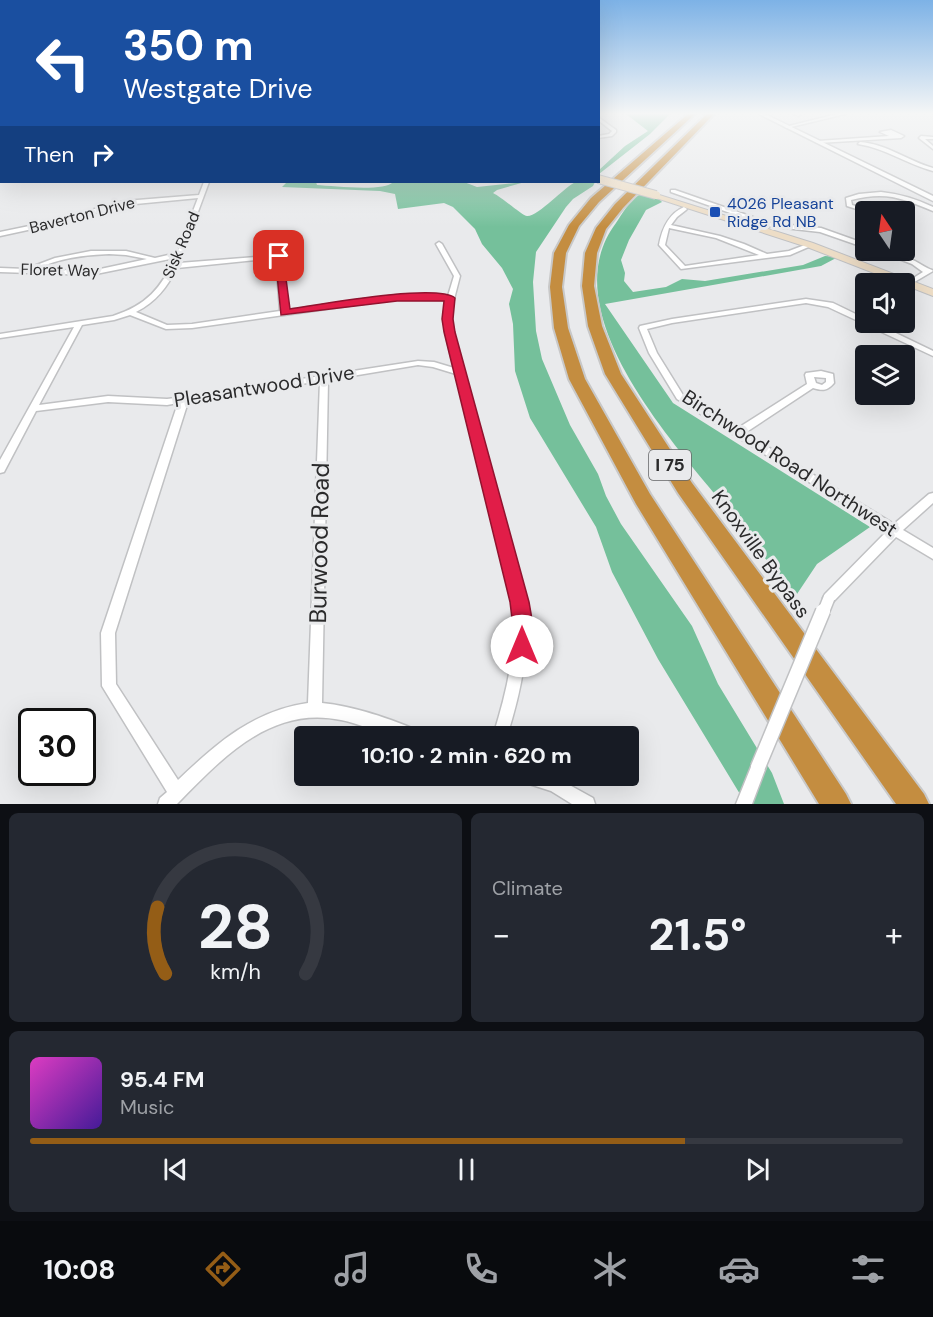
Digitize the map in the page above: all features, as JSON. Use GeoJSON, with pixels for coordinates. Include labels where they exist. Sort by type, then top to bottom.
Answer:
{"type":"FeatureCollection","features":[{"type":"Feature","properties":{"kind":"highway","name":"I 75"},"geometry":{"type":"LineString","coordinates":[[650,152],[595,200],[574,225],[560,253],[556,287],[561,328],[577,379],[643,498],[836,804]]}},
{"type":"Feature","properties":{"kind":"highway","name":"Knoxville Bypass"},"geometry":{"type":"LineString","coordinates":[[673,152],[601,228],[591,253],[588,286],[595,326],[613,374],[685,488],[914,804]]}},
{"type":"Feature","properties":{"kind":"highway"},"geometry":{"type":"LineString","coordinates":[[867,739],[923,804]]}},
{"type":"Feature","properties":{"kind":"main road"},"geometry":{"type":"LineString","coordinates":[[600,180],[723,215],[883,273]]}},
{"type":"Feature","properties":{"kind":"main road"},"geometry":{"type":"LineString","coordinates":[[915,286],[933,293]]}},
{"type":"Feature","properties":{"kind":"street"},"geometry":{"type":"LineString","coordinates":[[838,152],[933,199]]}},
{"type":"Feature","properties":{"kind":"street"},"geometry":{"type":"LineString","coordinates":[[888,152],[933,170]]}},
{"type":"Feature","properties":{"kind":"street","name":"Sisk Road"},"geometry":{"type":"LineString","coordinates":[[0,336],[79,324],[131,313],[156,295],[176,260],[206,183]]}},
{"type":"Feature","properties":{"kind":"street"},"geometry":{"type":"LineString","coordinates":[[673,192],[723,215],[750,217],[769,225],[821,230],[855,242]]}},
{"type":"Feature","properties":{"kind":"street"},"geometry":{"type":"LineString","coordinates":[[855,207],[850,206],[848,200],[864,194],[893,194],[911,198],[933,209]]}},
{"type":"Feature","properties":{"kind":"street","name":"Baverton Drive"},"geometry":{"type":"LineString","coordinates":[[0,234],[35,228],[125,203],[201,196]]}},
{"type":"Feature","properties":{"kind":"street"},"geometry":{"type":"LineString","coordinates":[[684,209],[674,216],[662,245],[683,268],[790,253],[810,245]]}},
{"type":"Feature","properties":{"kind":"street"},"geometry":{"type":"LineString","coordinates":[[668,226],[712,235],[748,247],[766,257]]}},
{"type":"Feature","properties":{"kind":"street"},"geometry":{"type":"LineString","coordinates":[[440,244],[457,276],[450,298],[447,319],[458,372],[519,602],[523,627],[520,664],[503,726]]}},
{"type":"Feature","properties":{"kind":"street"},"geometry":{"type":"LineString","coordinates":[[29,270],[52,260],[109,252],[145,256],[155,260]]}},
{"type":"Feature","properties":{"kind":"street","name":"Floret Way"},"geometry":{"type":"LineString","coordinates":[[0,270],[91,273],[155,260],[279,256],[285,313]]}},
{"type":"Feature","properties":{"kind":"street"},"geometry":{"type":"LineString","coordinates":[[909,261],[930,271]]}},
{"type":"Feature","properties":{"kind":"street"},"geometry":{"type":"LineString","coordinates":[[915,280],[930,271]]}},
{"type":"Feature","properties":{"kind":"street"},"geometry":{"type":"LineString","coordinates":[[131,313],[166,327],[397,297],[450,298]]}},
{"type":"Feature","properties":{"kind":"street","name":"Birchwood Road Northwest"},"geometry":{"type":"LineString","coordinates":[[933,354],[830,305],[806,301],[672,321],[643,328],[653,353],[680,397],[933,554]]}},
{"type":"Feature","properties":{"kind":"street"},"geometry":{"type":"LineString","coordinates":[[0,469],[79,324]]}},
{"type":"Feature","properties":{"kind":"street","name":"Pleasantwood Drive"},"geometry":{"type":"LineString","coordinates":[[32,409],[108,399],[167,402],[184,400],[418,363],[458,372]]}},
{"type":"Feature","properties":{"kind":"street","name":"Burwood Road"},"geometry":{"type":"LineString","coordinates":[[315,709],[324,377]]}},
{"type":"Feature","properties":{"kind":"street"},"geometry":{"type":"LineString","coordinates":[[739,432],[812,385]]}},
{"type":"Feature","properties":{"kind":"street"},"geometry":{"type":"LineString","coordinates":[[177,793],[110,686],[108,633],[184,400]]}},
{"type":"Feature","properties":{"kind":"street"},"geometry":{"type":"LineString","coordinates":[[744,804],[829,598],[894,531],[933,497]]}},
{"type":"Feature","properties":{"kind":"street"},"geometry":{"type":"LineString","coordinates":[[166,804],[237,737],[288,712],[315,709],[340,712],[383,726]]}},
{"type":"Feature","properties":{"kind":"street"},"geometry":{"type":"LineString","coordinates":[[557,786],[586,804]]}},
{"type":"Feature","properties":{"kind":"green space"},"geometry":{"type":"Polygon","coordinates":[[[619,152],[628,152],[600,173],[600,169],[619,152]]]}},
{"type":"Feature","properties":{"kind":"green space"},"geometry":{"type":"Polygon","coordinates":[[[286,183],[316,183],[317,185],[358,188],[380,187],[391,183],[467,183],[477,187],[522,183],[493,193],[527,216],[538,212],[574,183],[594,183],[566,207],[536,252],[533,282],[536,331],[542,359],[570,425],[598,474],[606,496],[621,524],[692,626],[718,684],[772,773],[784,804],[746,804],[658,659],[612,572],[596,527],[530,418],[515,371],[513,324],[509,304],[513,289],[502,268],[482,244],[475,229],[453,207],[444,203],[398,209],[395,194],[380,191],[282,187],[286,183]]]}},
{"type":"Feature","properties":{"kind":"green space"},"geometry":{"type":"Polygon","coordinates":[[[639,195],[655,197],[662,202],[646,210],[621,260],[625,273],[624,281],[633,292],[666,287],[682,279],[705,281],[803,265],[825,256],[838,257],[821,266],[605,304],[673,403],[870,527],[817,564],[797,594],[790,590],[675,445],[625,371],[607,333],[598,294],[600,257],[616,223],[629,204],[639,195]]]}},
{"type":"Feature","properties":{"kind":"place","name":"4026 Pleasant Ridge Rd NB"},"geometry":{"type":"Point","coordinates":[715,212]}},
{"type":"Feature","properties":{"kind":"route"},"geometry":{"type":"LineString","coordinates":[[279,256],[285,313],[397,297],[450,298],[447,319],[449,332],[519,602],[523,627],[522,646]]}}]}
